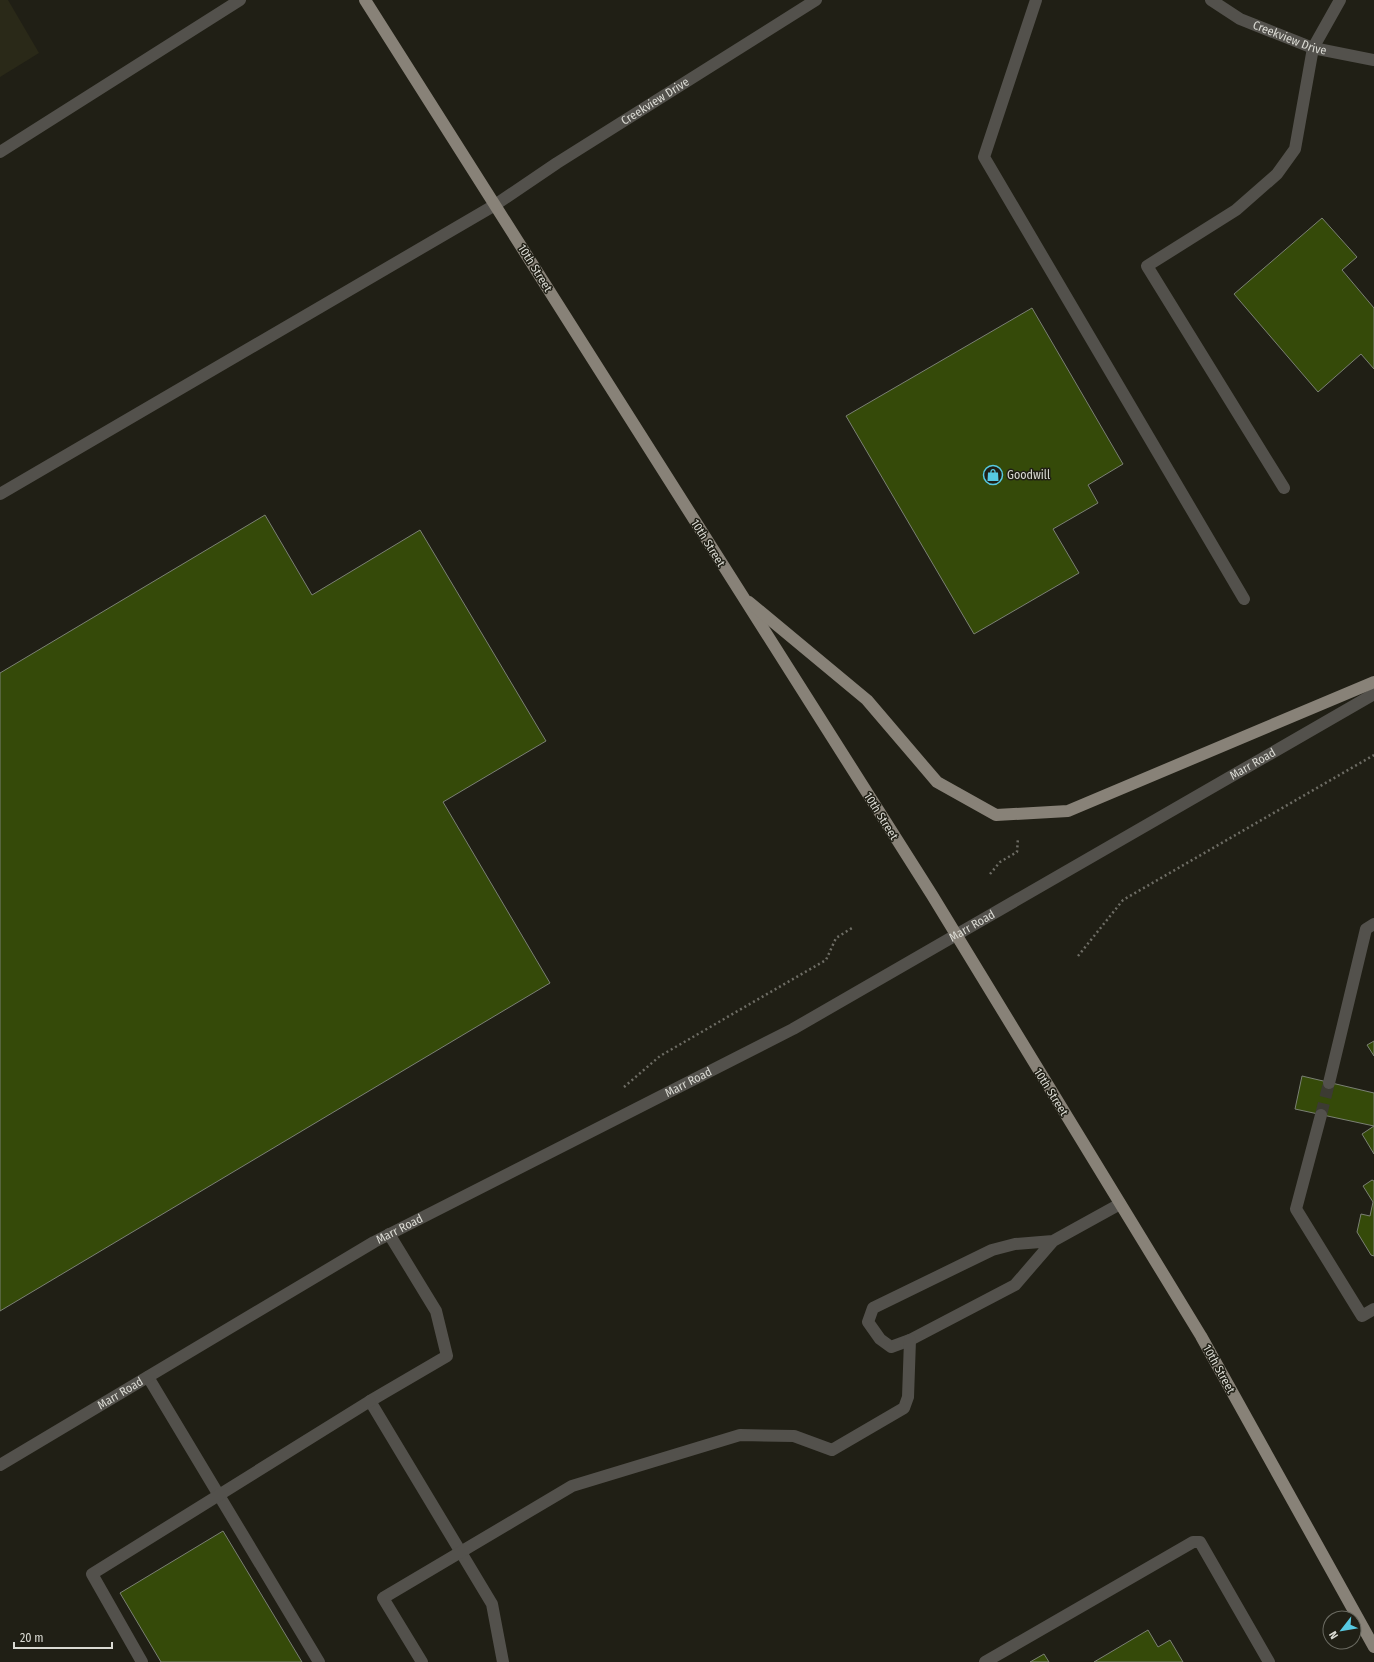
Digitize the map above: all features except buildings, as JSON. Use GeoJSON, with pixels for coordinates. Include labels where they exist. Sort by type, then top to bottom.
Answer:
{"type":"FeatureCollection","features":[{"type":"Feature","properties":{"kind":"main road","name":"10th Street"},"geometry":{"type":"LineString","coordinates":[[365,0],[495,204],[740,595],[932,895],[1201,1336],[1374,1647]]}},
{"type":"Feature","properties":{"kind":"main road"},"geometry":{"type":"LineString","coordinates":[[740,595],[867,700],[937,782],[996,815],[1068,811],[1374,682]]}},
{"type":"Feature","properties":{"kind":"street"},"geometry":{"type":"LineString","coordinates":[[0,152],[240,0]]}},
{"type":"Feature","properties":{"kind":"street","name":"Creekview Drive"},"geometry":{"type":"LineString","coordinates":[[0,494],[495,204],[557,162],[816,0]]}},
{"type":"Feature","properties":{"kind":"street"},"geometry":{"type":"LineString","coordinates":[[1036,0],[984,157],[1244,599]]}},
{"type":"Feature","properties":{"kind":"street","name":"Creekview Drive"},"geometry":{"type":"LineString","coordinates":[[1211,0],[1240,19],[1313,48],[1374,60]]}},
{"type":"Feature","properties":{"kind":"street"},"geometry":{"type":"LineString","coordinates":[[1284,488],[1146,266],[1236,210],[1277,174],[1295,149],[1313,48],[1340,0]]}},
{"type":"Feature","properties":{"kind":"street","name":"Marr Road"},"geometry":{"type":"LineString","coordinates":[[0,1465],[390,1234],[793,1029],[1374,694]]}},
{"type":"Feature","properties":{"kind":"street"},"geometry":{"type":"LineString","coordinates":[[1329,1083],[1366,929],[1374,924]]}},
{"type":"Feature","properties":{"kind":"street"},"geometry":{"type":"LineString","coordinates":[[1321,1115],[1296,1210],[1362,1316],[1374,1309]]}},
{"type":"Feature","properties":{"kind":"street"},"geometry":{"type":"LineString","coordinates":[[1053,1241],[1015,1244],[992,1250],[873,1308],[868,1322],[880,1339],[891,1347],[910,1340],[1015,1285],[1053,1241],[1120,1204]]}},
{"type":"Feature","properties":{"kind":"street"},"geometry":{"type":"LineString","coordinates":[[142,1662],[92,1574],[370,1401],[447,1356],[436,1311],[390,1234]]}},
{"type":"Feature","properties":{"kind":"street"},"geometry":{"type":"LineString","coordinates":[[422,1662],[383,1598],[572,1486],[740,1436],[774,1434],[794,1436],[832,1450],[904,1408],[908,1397],[910,1340]]}},
{"type":"Feature","properties":{"kind":"street"},"geometry":{"type":"LineString","coordinates":[[148,1377],[218,1496],[319,1662]]}},
{"type":"Feature","properties":{"kind":"street"},"geometry":{"type":"LineString","coordinates":[[370,1401],[492,1604],[503,1662]]}},
{"type":"Feature","properties":{"kind":"street"},"geometry":{"type":"LineString","coordinates":[[985,1662],[1193,1542],[1200,1542],[1269,1662]]}},
{"type":"Feature","properties":{"kind":"path"},"geometry":{"type":"LineString","coordinates":[[1078,956],[1123,900],[1374,755]]}},
{"type":"Feature","properties":{"kind":"path"},"geometry":{"type":"LineString","coordinates":[[990,874],[1000,862],[1017,852],[1018,836]]}},
{"type":"Feature","properties":{"kind":"shaded area"},"geometry":{"type":"Polygon","coordinates":[[[0,0],[8,0],[39,53],[0,77],[0,0]]]}},
{"type":"Feature","properties":{"kind":"tunnel"},"geometry":{"type":"LineString","coordinates":[[1321,1115],[1329,1083]]}},
{"type":"Feature","properties":{"kind":"place","name":"Goodwill"},"geometry":{"type":"Point","coordinates":[993,475]}}]}
